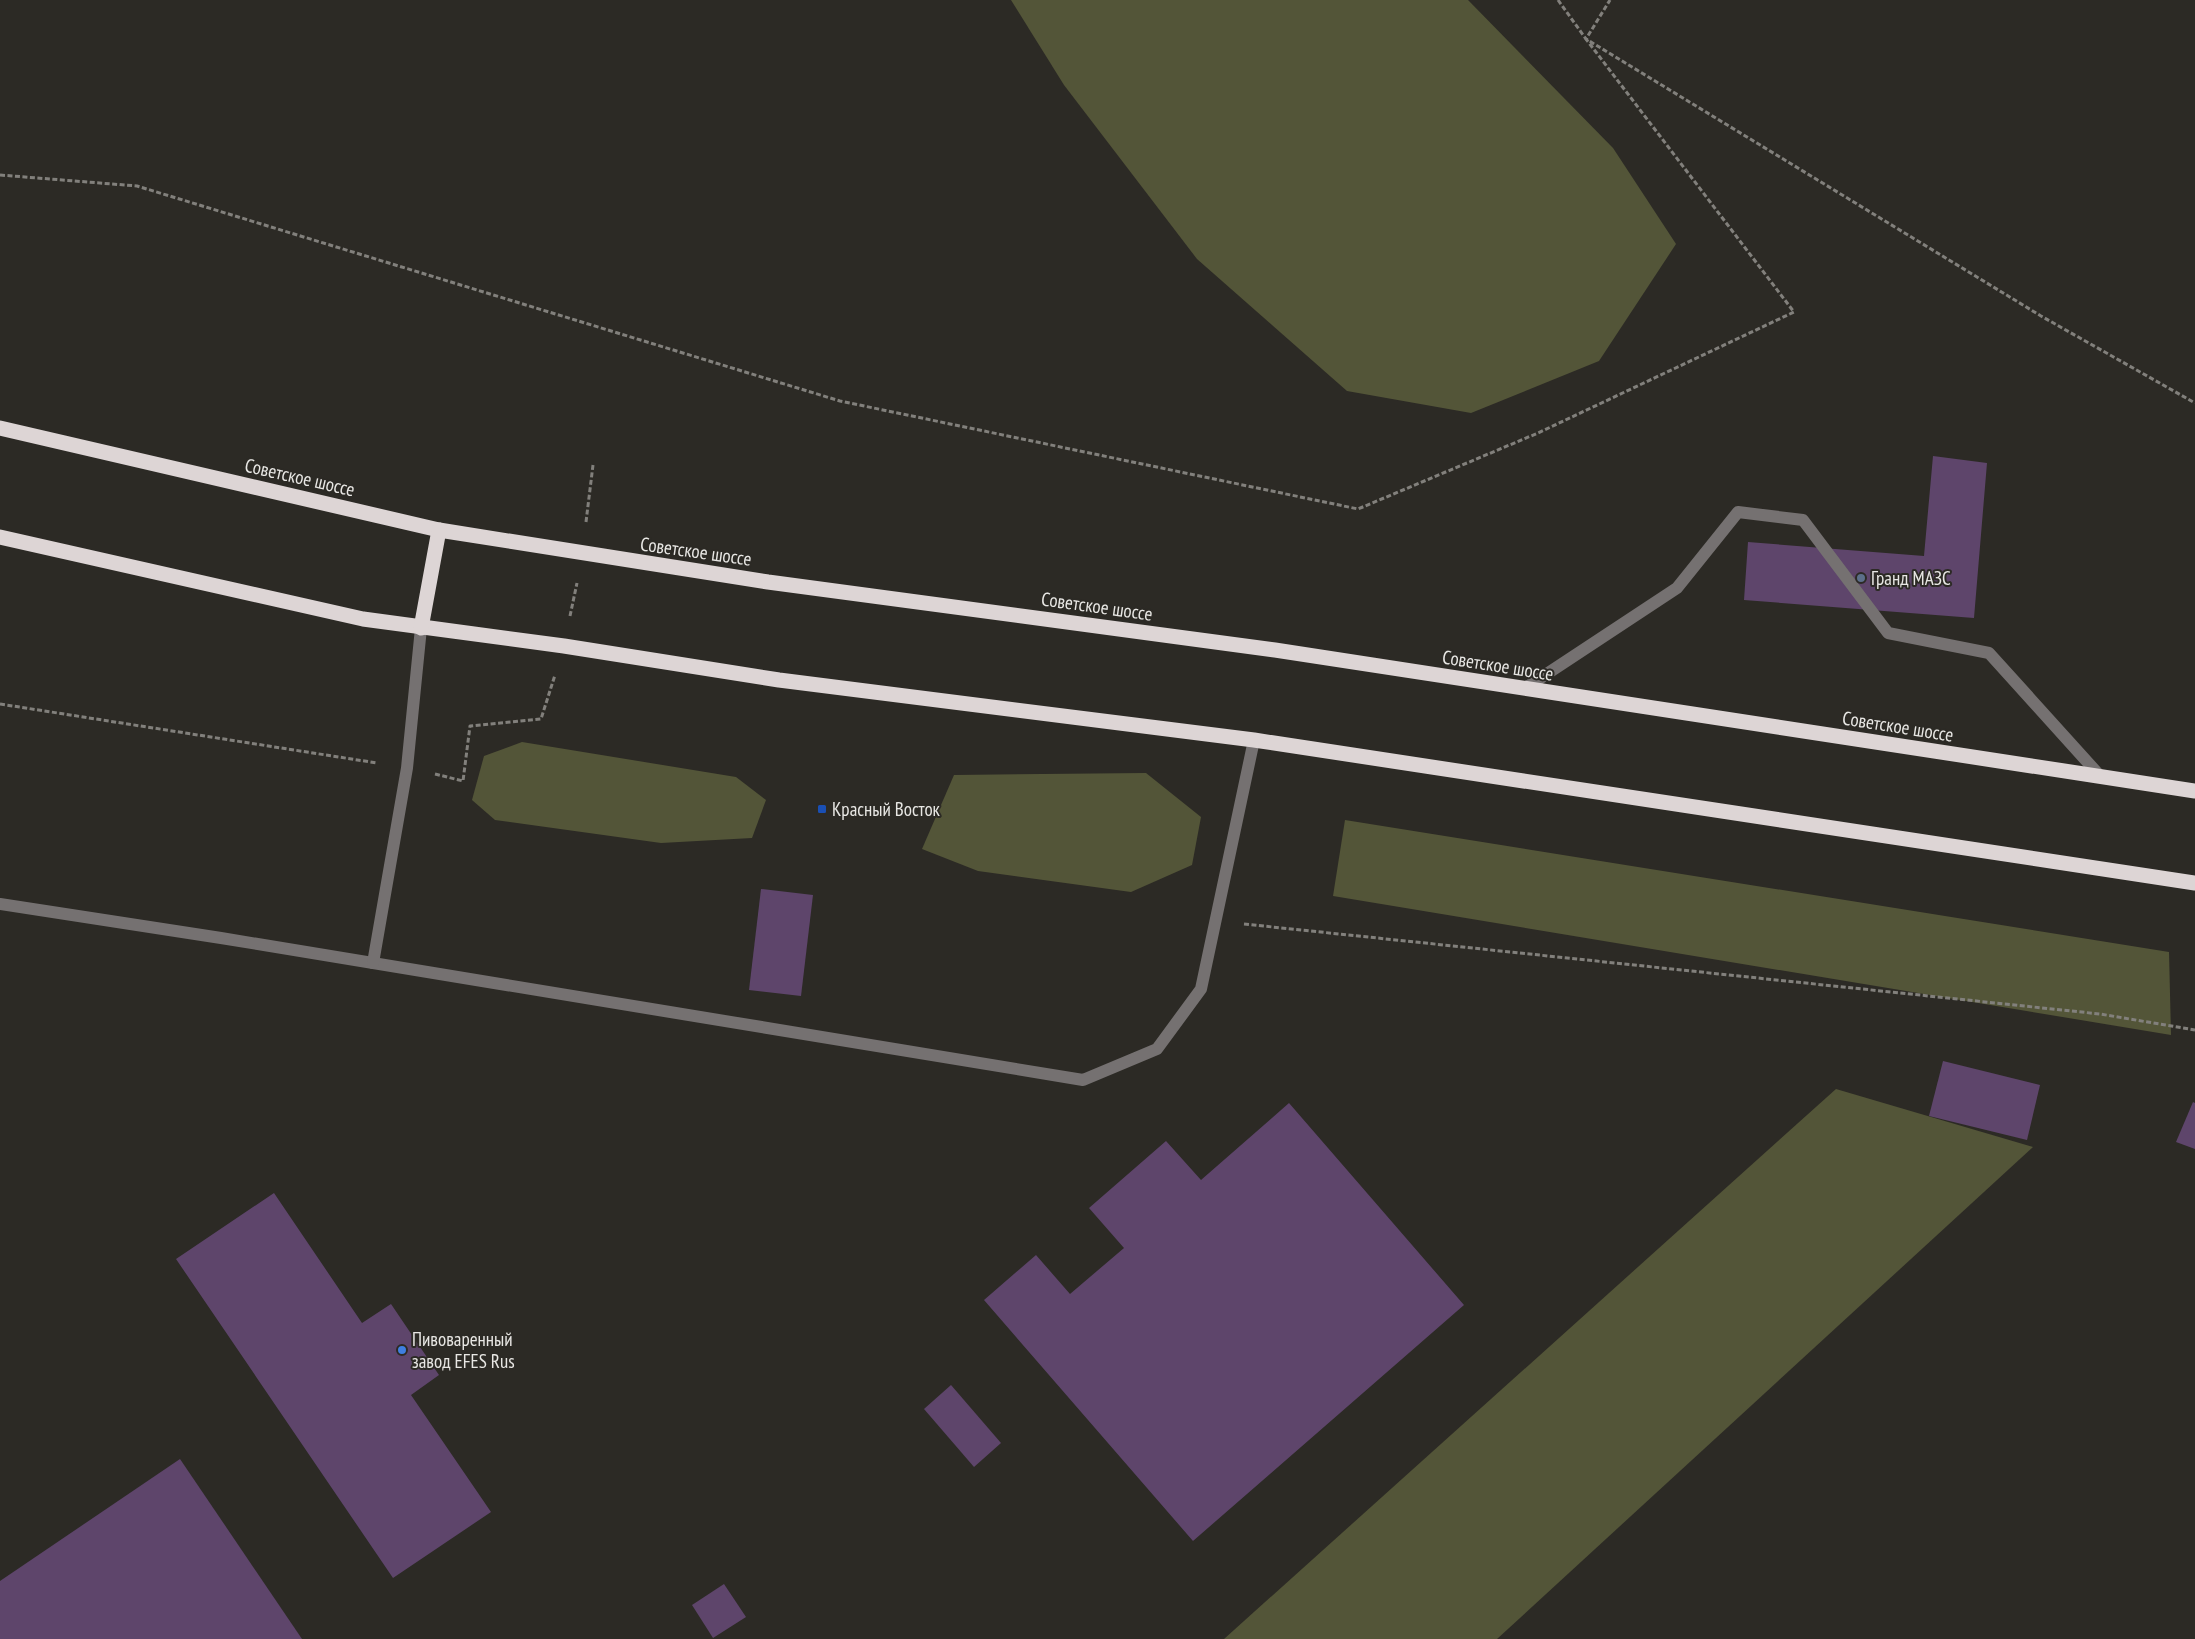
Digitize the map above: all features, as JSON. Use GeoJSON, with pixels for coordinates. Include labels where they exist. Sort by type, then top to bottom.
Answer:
{"type":"FeatureCollection","features":[{"type":"Feature","properties":{"kind":"highway","name":"Советское шоссе"},"geometry":{"type":"LineString","coordinates":[[0,428],[439,530],[672,568],[1275,650],[1524,690],[2195,791]]}},
{"type":"Feature","properties":{"kind":"highway"},"geometry":{"type":"LineString","coordinates":[[421,628],[439,530]]}},
{"type":"Feature","properties":{"kind":"highway"},"geometry":{"type":"LineString","coordinates":[[0,538],[363,619],[564,646],[779,680],[1254,740],[2195,883]]}},
{"type":"Feature","properties":{"kind":"lane"},"geometry":{"type":"LineString","coordinates":[[1524,690],[1676,588],[1738,512],[1803,520],[1888,633],[1989,653],[2101,777]]}},
{"type":"Feature","properties":{"kind":"lane"},"geometry":{"type":"LineString","coordinates":[[373,963],[407,768],[421,628]]}},
{"type":"Feature","properties":{"kind":"lane"},"geometry":{"type":"LineString","coordinates":[[0,904],[373,963],[1083,1080],[1157,1049],[1202,988],[1254,740]]}},
{"type":"Feature","properties":{"kind":"path"},"geometry":{"type":"LineString","coordinates":[[0,175],[137,186],[840,401],[1358,509],[1538,434],[1794,312],[1558,0]]}},
{"type":"Feature","properties":{"kind":"path"},"geometry":{"type":"LineString","coordinates":[[1586,39],[1610,0]]}},
{"type":"Feature","properties":{"kind":"path"},"geometry":{"type":"LineString","coordinates":[[1586,39],[2040,316],[2195,403]]}},
{"type":"Feature","properties":{"kind":"path"},"geometry":{"type":"LineString","coordinates":[[0,704],[407,768]]}},
{"type":"Feature","properties":{"kind":"path"},"geometry":{"type":"LineString","coordinates":[[1216,921],[2100,1014],[2195,1030]]}},
{"type":"Feature","properties":{"kind":"green space"},"geometry":{"type":"Polygon","coordinates":[[[1011,0],[1468,0],[1613,148],[1676,244],[1599,361],[1471,413],[1347,391],[1197,259],[1064,85],[1011,0]]]}},
{"type":"Feature","properties":{"kind":"green space"},"geometry":{"type":"Polygon","coordinates":[[[522,742],[736,777],[766,800],[752,838],[661,843],[495,820],[472,800],[484,756],[522,742]]]}},
{"type":"Feature","properties":{"kind":"green space"},"geometry":{"type":"Polygon","coordinates":[[[1146,773],[1201,817],[1192,865],[1131,892],[978,871],[922,849],[954,775],[1146,773]]]}},
{"type":"Feature","properties":{"kind":"green space"},"geometry":{"type":"Polygon","coordinates":[[[1345,820],[2169,952],[2171,1035],[1333,896],[1345,820]]]}},
{"type":"Feature","properties":{"kind":"green space"},"geometry":{"type":"Polygon","coordinates":[[[1836,1089],[2033,1147],[1497,1639],[1224,1639],[1836,1089]]]}},
{"type":"Feature","properties":{"kind":"building","name":"Гранд МАЗС"},"geometry":{"type":"Polygon","coordinates":[[[1933,456],[1987,463],[1974,618],[1744,600],[1748,542],[1924,556],[1933,456]]]}},
{"type":"Feature","properties":{"kind":"building"},"geometry":{"type":"Polygon","coordinates":[[[761,889],[813,895],[801,996],[749,990],[761,889]]]}},
{"type":"Feature","properties":{"kind":"building"},"geometry":{"type":"Polygon","coordinates":[[[1943,1061],[2040,1085],[2027,1140],[1929,1116],[1943,1061]]]}},
{"type":"Feature","properties":{"kind":"building"},"geometry":{"type":"Polygon","coordinates":[[[2193,1102],[2195,1103],[2195,1149],[2176,1142],[2193,1102]]]}},
{"type":"Feature","properties":{"kind":"building"},"geometry":{"type":"Polygon","coordinates":[[[1289,1103],[1464,1305],[1193,1541],[984,1300],[1036,1255],[1070,1294],[1124,1248],[1089,1208],[1166,1141],[1201,1180],[1289,1103]]]}},
{"type":"Feature","properties":{"kind":"building"},"geometry":{"type":"Polygon","coordinates":[[[274,1193],[362,1323],[391,1304],[439,1375],[411,1395],[491,1512],[393,1578],[176,1259],[274,1193]]]}},
{"type":"Feature","properties":{"kind":"building"},"geometry":{"type":"Polygon","coordinates":[[[951,1385],[1001,1443],[974,1467],[924,1409],[951,1385]]]}},
{"type":"Feature","properties":{"kind":"building"},"geometry":{"type":"Polygon","coordinates":[[[180,1459],[302,1639],[0,1639],[0,1581],[180,1459]]]}},
{"type":"Feature","properties":{"kind":"building"},"geometry":{"type":"Polygon","coordinates":[[[724,1584],[746,1617],[713,1638],[692,1605],[724,1584]]]}},
{"type":"Feature","properties":{"kind":"place","name":"Гранд МАЗС"},"geometry":{"type":"Point","coordinates":[1861,578]}},
{"type":"Feature","properties":{"kind":"place","name":"Красный Восток"},"geometry":{"type":"Point","coordinates":[822,809]}},
{"type":"Feature","properties":{"kind":"place","name":"Пивоваренный завод EFES Rus"},"geometry":{"type":"Point","coordinates":[402,1350]}}]}
